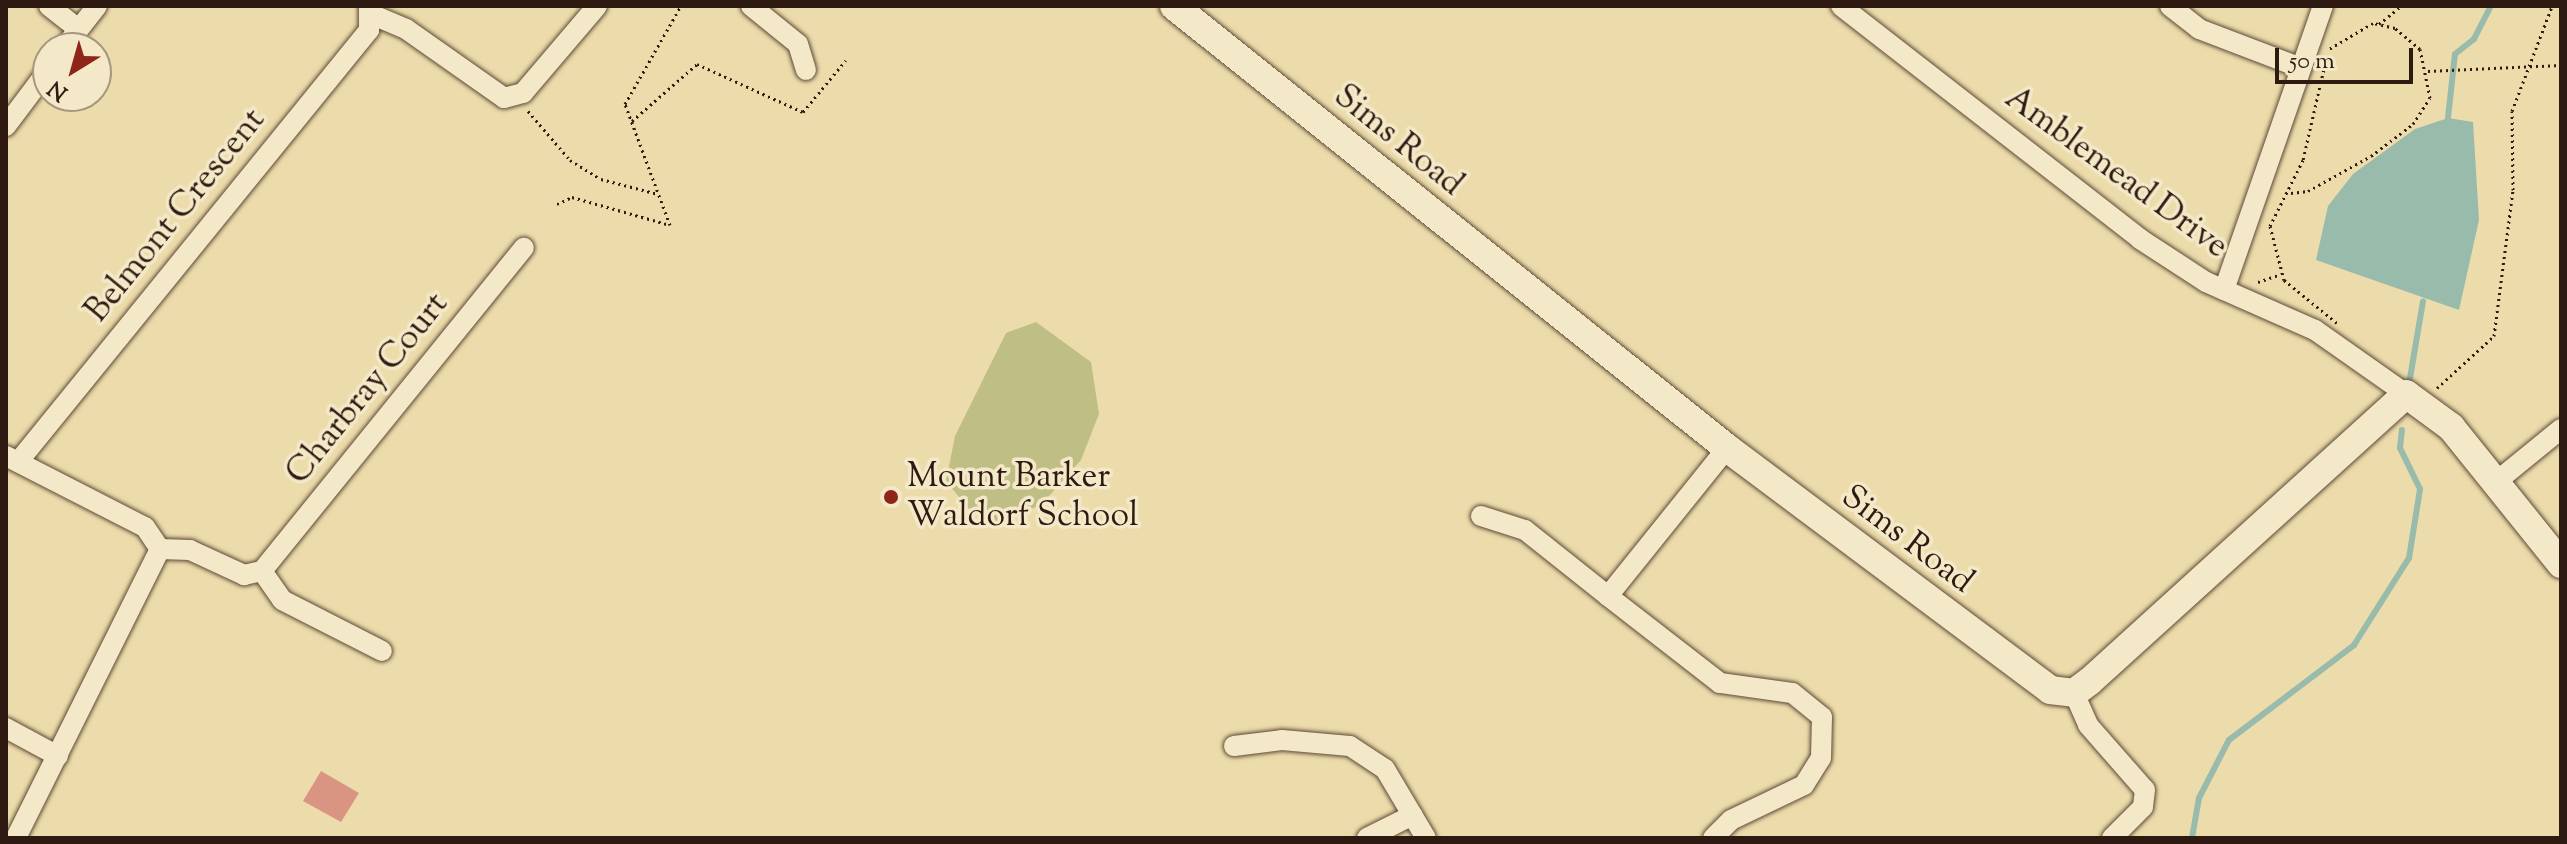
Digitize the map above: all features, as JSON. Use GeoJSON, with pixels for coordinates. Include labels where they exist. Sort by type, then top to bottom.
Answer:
{"type":"FeatureCollection","features":[{"type":"Feature","properties":{"kind":"street"},"geometry":{"type":"LineString","coordinates":[[49,6],[78,29]]}},
{"type":"Feature","properties":{"kind":"street"},"geometry":{"type":"LineString","coordinates":[[76,32],[97,6]]}},
{"type":"Feature","properties":{"kind":"street"},"geometry":{"type":"LineString","coordinates":[[371,11],[406,29],[504,98],[523,93],[597,6]]}},
{"type":"Feature","properties":{"kind":"street"},"geometry":{"type":"LineString","coordinates":[[751,6],[798,44],[806,70]]}},
{"type":"Feature","properties":{"kind":"street","name":"Sims Road"},"geometry":{"type":"LineString","coordinates":[[1174,6],[1727,448],[2021,672],[2050,690],[2074,693]]}},
{"type":"Feature","properties":{"kind":"street","name":"Amblemead Drive"},"geometry":{"type":"LineString","coordinates":[[1841,6],[2140,239],[2227,281],[2331,340],[2413,399]]}},
{"type":"Feature","properties":{"kind":"street"},"geometry":{"type":"LineString","coordinates":[[2170,6],[2199,29],[2301,68]]}},
{"type":"Feature","properties":{"kind":"street"},"geometry":{"type":"LineString","coordinates":[[2227,281],[2323,6]]}},
{"type":"Feature","properties":{"kind":"street","name":"Belmont Crescent"},"geometry":{"type":"LineString","coordinates":[[12,459],[371,11]]}},
{"type":"Feature","properties":{"kind":"street"},"geometry":{"type":"LineString","coordinates":[[6,126],[32,91]]}},
{"type":"Feature","properties":{"kind":"street","name":"Charbray Court"},"geometry":{"type":"LineString","coordinates":[[262,571],[524,248]]}},
{"type":"Feature","properties":{"kind":"street"},"geometry":{"type":"LineString","coordinates":[[2112,838],[2143,807],[2145,790],[2088,725],[2074,693],[2413,399],[2451,427],[2561,564]]}},
{"type":"Feature","properties":{"kind":"street"},"geometry":{"type":"LineString","coordinates":[[2496,482],[2561,429]]}},
{"type":"Feature","properties":{"kind":"street"},"geometry":{"type":"LineString","coordinates":[[1608,596],[1727,448]]}},
{"type":"Feature","properties":{"kind":"street"},"geometry":{"type":"LineString","coordinates":[[12,459],[145,527],[160,549]]}},
{"type":"Feature","properties":{"kind":"street"},"geometry":{"type":"LineString","coordinates":[[1481,516],[1525,530],[1720,683],[1792,693],[1822,717],[1821,758],[1804,785],[1731,820],[1713,838]]}},
{"type":"Feature","properties":{"kind":"street"},"geometry":{"type":"LineString","coordinates":[[160,549],[190,550],[244,575],[262,571],[282,600],[382,651]]}},
{"type":"Feature","properties":{"kind":"street"},"geometry":{"type":"LineString","coordinates":[[16,838],[160,549]]}},
{"type":"Feature","properties":{"kind":"street"},"geometry":{"type":"LineString","coordinates":[[6,728],[58,756]]}},
{"type":"Feature","properties":{"kind":"street"},"geometry":{"type":"LineString","coordinates":[[1234,746],[1282,740],[1350,746],[1385,769],[1426,838]]}},
{"type":"Feature","properties":{"kind":"street"},"geometry":{"type":"LineString","coordinates":[[1367,838],[1413,815]]}},
{"type":"Feature","properties":{"kind":"path"},"geometry":{"type":"LineString","coordinates":[[557,204],[572,197],[670,225],[625,104],[681,6]]}},
{"type":"Feature","properties":{"kind":"path"},"geometry":{"type":"LineString","coordinates":[[2328,50],[2355,29],[2379,24],[2401,6]]}},
{"type":"Feature","properties":{"kind":"path"},"geometry":{"type":"LineString","coordinates":[[2413,399],[2494,336],[2513,190],[2512,111],[2552,6]]}},
{"type":"Feature","properties":{"kind":"path"},"geometry":{"type":"LineString","coordinates":[[2291,193],[2340,176],[2413,124],[2430,98],[2428,71],[2408,37],[2379,24]]}},
{"type":"Feature","properties":{"kind":"path"},"geometry":{"type":"LineString","coordinates":[[2331,39],[2291,193],[2270,226],[2281,274],[2338,319],[2331,340]]}},
{"type":"Feature","properties":{"kind":"path"},"geometry":{"type":"LineString","coordinates":[[632,121],[697,64],[803,112],[846,60]]}},
{"type":"Feature","properties":{"kind":"path"},"geometry":{"type":"LineString","coordinates":[[2428,71],[2530,63],[2561,65]]}},
{"type":"Feature","properties":{"kind":"path"},"geometry":{"type":"LineString","coordinates":[[526,108],[570,160],[601,179],[658,194]]}},
{"type":"Feature","properties":{"kind":"path"},"geometry":{"type":"LineString","coordinates":[[2227,281],[2254,284],[2281,274]]}},
{"type":"Feature","properties":{"kind":"shaded area"},"geometry":{"type":"Polygon","coordinates":[[[2448,118],[2473,122],[2479,220],[2459,310],[2316,260],[2328,206],[2353,174],[2415,129],[2448,118]]]}},
{"type":"Feature","properties":{"kind":"shaded area"},"geometry":{"type":"Polygon","coordinates":[[[1036,322],[1091,362],[1099,414],[1081,460],[1041,505],[993,524],[968,508],[946,481],[955,436],[1006,333],[1036,322]]]}},
{"type":"Feature","properties":{"kind":"building"},"geometry":{"type":"Polygon","coordinates":[[[321,771],[359,793],[341,822],[303,801],[321,771]]]}},
{"type":"Feature","properties":{"kind":"waterway"},"geometry":{"type":"LineString","coordinates":[[2448,118],[2455,54],[2474,39],[2491,6]]}},
{"type":"Feature","properties":{"kind":"waterway"},"geometry":{"type":"LineString","coordinates":[[2409,384],[2423,301]]}},
{"type":"Feature","properties":{"kind":"waterway"},"geometry":{"type":"LineString","coordinates":[[2192,838],[2199,798],[2229,740],[2354,645],[2409,558],[2420,489],[2400,448],[2402,430]]}},
{"type":"Feature","properties":{"kind":"place","name":"Mount Barker Waldorf School"},"geometry":{"type":"Point","coordinates":[891,497]}}]}
